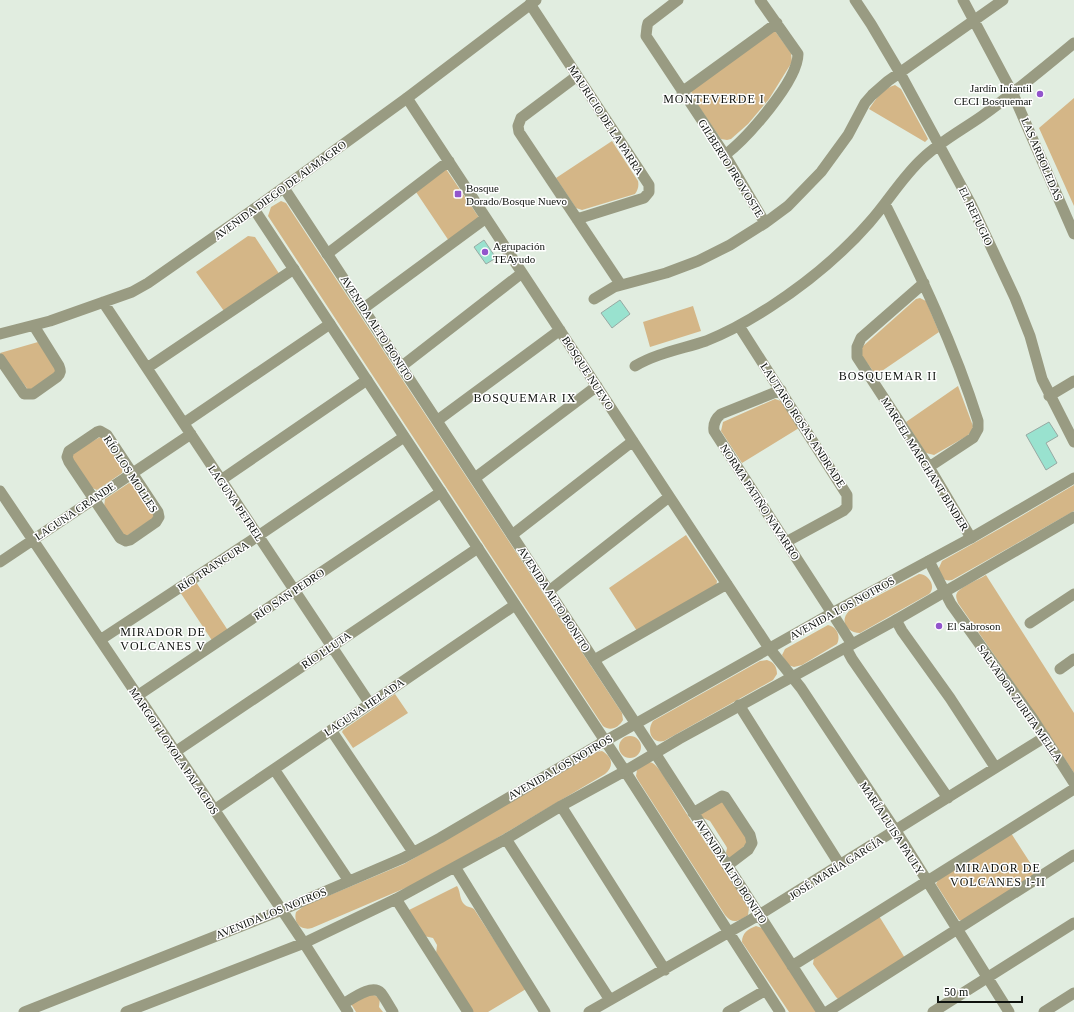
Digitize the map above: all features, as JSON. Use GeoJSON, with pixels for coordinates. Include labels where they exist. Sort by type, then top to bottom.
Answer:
{"type":"FeatureCollection","features":[{"type":"Feature","properties":{"kind":"street","name":"GILBERTO PROVOSTE"},"geometry":{"type":"LineString","coordinates":[[678,0],[652,20],[646,27],[649,41],[725,155],[765,223]]}},
{"type":"Feature","properties":{"kind":"street"},"geometry":{"type":"LineString","coordinates":[[725,155],[761,118],[785,86],[796,66],[798,54],[760,0]]}},
{"type":"Feature","properties":{"kind":"street","name":"EL REFUGIO"},"geometry":{"type":"LineString","coordinates":[[854,0],[871,24],[900,73],[971,204],[1015,298],[1030,336],[1042,379],[1074,442]]}},
{"type":"Feature","properties":{"kind":"street","name":"LAS ARBOLEDAS"},"geometry":{"type":"LineString","coordinates":[[963,0],[1013,94],[1074,234]]}},
{"type":"Feature","properties":{"kind":"street"},"geometry":{"type":"LineString","coordinates":[[594,299],[614,287],[666,273],[698,261],[730,245],[765,223],[788,206],[820,172],[848,135],[865,103],[872,95],[973,20],[1003,0]]}},
{"type":"Feature","properties":{"kind":"street","name":"MAURICIO DE LA PARRA"},"geometry":{"type":"LineString","coordinates":[[533,2],[577,76],[647,182],[649,189],[647,196],[644,198],[577,219]]}},
{"type":"Feature","properties":{"kind":"street","name":"AVENIDA DIEGO DE ALMAGRO"},"geometry":{"type":"LineString","coordinates":[[0,334],[34,326],[132,292],[144,285],[284,188],[407,98],[533,2]]}},
{"type":"Feature","properties":{"kind":"street"},"geometry":{"type":"LineString","coordinates":[[682,92],[777,23]]}},
{"type":"Feature","properties":{"kind":"street"},"geometry":{"type":"LineString","coordinates":[[635,366],[653,357],[707,340],[739,326],[799,287],[828,265],[855,239],[885,204],[915,165],[939,144],[980,118],[1013,94],[1074,43]]}},
{"type":"Feature","properties":{"kind":"street"},"geometry":{"type":"LineString","coordinates":[[577,76],[521,118],[518,126],[519,132],[621,285]]}},
{"type":"Feature","properties":{"kind":"street","name":"BOSQUE NUEVO"},"geometry":{"type":"LineString","coordinates":[[407,98],[769,648]]}},
{"type":"Feature","properties":{"kind":"street"},"geometry":{"type":"LineString","coordinates":[[327,254],[449,161]]}},
{"type":"Feature","properties":{"kind":"street","name":"AVENIDA ALTO BONITO"},"geometry":{"type":"LineString","coordinates":[[284,188],[636,723],[822,1012]]}},
{"type":"Feature","properties":{"kind":"street"},"geometry":{"type":"LineString","coordinates":[[885,204],[924,283],[952,349],[977,417],[978,425],[976,434],[973,438],[929,467]]}},
{"type":"Feature","properties":{"kind":"street"},"geometry":{"type":"LineString","coordinates":[[254,209],[625,771],[780,1012]]}},
{"type":"Feature","properties":{"kind":"street"},"geometry":{"type":"LineString","coordinates":[[364,308],[486,218]]}},
{"type":"Feature","properties":{"kind":"street"},"geometry":{"type":"LineString","coordinates":[[147,368],[294,269]]}},
{"type":"Feature","properties":{"kind":"street"},"geometry":{"type":"LineString","coordinates":[[402,366],[522,274]]}},
{"type":"Feature","properties":{"kind":"street","name":"MARCEL MARCHANT BINDER"},"geometry":{"type":"LineString","coordinates":[[924,283],[862,338],[857,347],[856,353],[859,361],[929,467],[971,538]]}},
{"type":"Feature","properties":{"kind":"street","name":"LAGUNA PETREL"},"geometry":{"type":"LineString","coordinates":[[103,302],[370,704]]}},
{"type":"Feature","properties":{"kind":"street"},"geometry":{"type":"LineString","coordinates":[[184,423],[330,324]]}},
{"type":"Feature","properties":{"kind":"street"},"geometry":{"type":"LineString","coordinates":[[0,359],[24,394],[33,394],[57,377],[61,370],[34,326]]}},
{"type":"Feature","properties":{"kind":"street","name":"LAUTARO ROSAS ANDRADE"},"geometry":{"type":"LineString","coordinates":[[739,326],[845,491],[848,500],[847,507],[843,511],[786,542]]}},
{"type":"Feature","properties":{"kind":"street"},"geometry":{"type":"LineString","coordinates":[[438,420],[560,330]]}},
{"type":"Feature","properties":{"kind":"street"},"geometry":{"type":"LineString","coordinates":[[221,480],[367,380]]}},
{"type":"Feature","properties":{"kind":"street"},"geometry":{"type":"LineString","coordinates":[[1050,396],[1074,381]]}},
{"type":"Feature","properties":{"kind":"street"},"geometry":{"type":"LineString","coordinates":[[475,478],[597,386]]}},
{"type":"Feature","properties":{"kind":"street","name":"NORMA PATIÑO NAVARRO"},"geometry":{"type":"LineString","coordinates":[[781,390],[722,414],[716,420],[714,427],[716,435],[832,613],[849,646],[852,659],[948,798]]}},
{"type":"Feature","properties":{"kind":"street","name":"RÍO LOS MOLLES"},"geometry":{"type":"LineString","coordinates":[[97,432],[104,432],[158,512],[159,517],[156,522],[130,540],[126,541],[120,538],[94,499],[67,457],[69,451],[97,432]]}},
{"type":"Feature","properties":{"kind":"street","name":"LAGUNA GRANDE"},"geometry":{"type":"LineString","coordinates":[[0,562],[191,434]]}},
{"type":"Feature","properties":{"kind":"street","name":"RÍO TRANCURA"},"geometry":{"type":"LineString","coordinates":[[100,640],[258,536],[404,436]]}},
{"type":"Feature","properties":{"kind":"street"},"geometry":{"type":"LineString","coordinates":[[512,535],[633,441]]}},
{"type":"Feature","properties":{"kind":"street","name":"AVENIDA LOS NOTROS"},"geometry":{"type":"LineString","coordinates":[[24,1012],[282,910],[413,852],[440,838],[604,741],[832,613],[929,562],[1074,478]]}},
{"type":"Feature","properties":{"kind":"street","name":"MARGOT LOYOLA PALACIOS"},"geometry":{"type":"LineString","coordinates":[[0,491],[304,942],[345,1008]]}},
{"type":"Feature","properties":{"kind":"street","name":"RÍO SAN PEDRO"},"geometry":{"type":"LineString","coordinates":[[137,696],[441,492]]}},
{"type":"Feature","properties":{"kind":"street"},"geometry":{"type":"LineString","coordinates":[[549,590],[669,497]]}},
{"type":"Feature","properties":{"kind":"street"},"geometry":{"type":"LineString","coordinates":[[126,1012],[304,942],[396,899],[506,839],[739,705],[896,620],[1074,518]]}},
{"type":"Feature","properties":{"kind":"street","name":"RÍO LLUTA"},"geometry":{"type":"LineString","coordinates":[[175,752],[478,548]]}},
{"type":"Feature","properties":{"kind":"street","name":"SALVADOR ZURITA MELLA"},"geometry":{"type":"LineString","coordinates":[[929,562],[962,620],[1045,738],[1074,783]]}},
{"type":"Feature","properties":{"kind":"street"},"geometry":{"type":"LineString","coordinates":[[594,660],[726,584]]}},
{"type":"Feature","properties":{"kind":"street"},"geometry":{"type":"LineString","coordinates":[[1030,623],[1074,594]]}},
{"type":"Feature","properties":{"kind":"street","name":"LAGUNA HELADA"},"geometry":{"type":"LineString","coordinates":[[214,810],[515,605]]}},
{"type":"Feature","properties":{"kind":"street"},"geometry":{"type":"LineString","coordinates":[[896,620],[902,631],[950,698],[995,767]]}},
{"type":"Feature","properties":{"kind":"street","name":"MARÍA LUISA PAULY"},"geometry":{"type":"LineString","coordinates":[[769,648],[801,688],[896,831],[1008,1012]]}},
{"type":"Feature","properties":{"kind":"street"},"geometry":{"type":"LineString","coordinates":[[1060,669],[1074,659]]}},
{"type":"Feature","properties":{"kind":"street"},"geometry":{"type":"LineString","coordinates":[[739,705],[840,865]]}},
{"type":"Feature","properties":{"kind":"street"},"geometry":{"type":"LineString","coordinates":[[331,730],[413,852]]}},
{"type":"Feature","properties":{"kind":"street","name":"JOSÉ MARÍA GARCÍA"},"geometry":{"type":"LineString","coordinates":[[589,1012],[759,915],[896,831],[995,767],[1045,738]]}},
{"type":"Feature","properties":{"kind":"street"},"geometry":{"type":"LineString","coordinates":[[274,769],[349,881]]}},
{"type":"Feature","properties":{"kind":"street"},"geometry":{"type":"LineString","coordinates":[[792,966],[1074,790]]}},
{"type":"Feature","properties":{"kind":"street"},"geometry":{"type":"LineString","coordinates":[[693,813],[719,796],[725,797],[750,835],[752,843],[748,850],[727,866]]}},
{"type":"Feature","properties":{"kind":"street"},"geometry":{"type":"LineString","coordinates":[[561,806],[665,970]]}},
{"type":"Feature","properties":{"kind":"street"},"geometry":{"type":"LineString","coordinates":[[506,839],[610,1000]]}},
{"type":"Feature","properties":{"kind":"street"},"geometry":{"type":"LineString","coordinates":[[827,1012],[1074,855]]}},
{"type":"Feature","properties":{"kind":"street"},"geometry":{"type":"LineString","coordinates":[[455,867],[545,1012]]}},
{"type":"Feature","properties":{"kind":"street"},"geometry":{"type":"LineString","coordinates":[[396,899],[468,1012]]}},
{"type":"Feature","properties":{"kind":"street"},"geometry":{"type":"LineString","coordinates":[[933,1012],[1074,922]]}},
{"type":"Feature","properties":{"kind":"street"},"geometry":{"type":"LineString","coordinates":[[345,1008],[369,990],[374,989],[380,993],[393,1012]]}},
{"type":"Feature","properties":{"kind":"street"},"geometry":{"type":"LineString","coordinates":[[728,1012],[766,990]]}},
{"type":"Feature","properties":{"kind":"street"},"geometry":{"type":"LineString","coordinates":[[1044,1012],[1073,996]]}},
{"type":"Feature","properties":{"kind":"shaded area"},"geometry":{"type":"Polygon","coordinates":[[[775,31],[791,53],[792,62],[769,99],[748,124],[731,139],[721,139],[691,95],[692,90],[775,31]]]}},
{"type":"Feature","properties":{"kind":"shaded area"},"geometry":{"type":"Polygon","coordinates":[[[895,85],[901,89],[926,135],[928,139],[925,142],[869,109],[886,89],[895,85]]]}},
{"type":"Feature","properties":{"kind":"shaded area"},"geometry":{"type":"Polygon","coordinates":[[[1074,98],[1074,206],[1039,128],[1074,98]]]}},
{"type":"Feature","properties":{"kind":"shaded area"},"geometry":{"type":"Polygon","coordinates":[[[612,141],[638,181],[637,191],[635,194],[582,210],[576,208],[556,178],[612,141]]]}},
{"type":"Feature","properties":{"kind":"shaded area"},"geometry":{"type":"Polygon","coordinates":[[[446,169],[480,219],[449,241],[416,192],[446,169]]]}},
{"type":"Feature","properties":{"kind":"shaded area"},"geometry":{"type":"Polygon","coordinates":[[[281,201],[286,203],[622,713],[623,720],[617,727],[609,729],[603,726],[268,216],[271,207],[281,201]]]}},
{"type":"Feature","properties":{"kind":"shaded area"},"geometry":{"type":"Polygon","coordinates":[[[248,236],[255,237],[280,275],[224,311],[196,272],[248,236]]]}},
{"type":"Feature","properties":{"kind":"shaded area"},"geometry":{"type":"Polygon","coordinates":[[[920,298],[926,301],[939,332],[876,375],[862,356],[862,347],[916,299],[920,298]]]}},
{"type":"Feature","properties":{"kind":"shaded area"},"geometry":{"type":"Polygon","coordinates":[[[693,306],[701,331],[650,347],[643,322],[693,306]]]}},
{"type":"Feature","properties":{"kind":"shaded area"},"geometry":{"type":"Polygon","coordinates":[[[38,342],[57,371],[29,391],[0,353],[38,342]]]}},
{"type":"Feature","properties":{"kind":"shaded area"},"geometry":{"type":"Polygon","coordinates":[[[958,386],[973,426],[972,431],[967,436],[934,455],[926,453],[906,422],[958,386]]]}},
{"type":"Feature","properties":{"kind":"shaded area"},"geometry":{"type":"Polygon","coordinates":[[[775,399],[781,401],[799,428],[742,463],[721,431],[723,422],[775,399]]]}},
{"type":"Feature","properties":{"kind":"shaded area"},"geometry":{"type":"Polygon","coordinates":[[[102,436],[123,466],[122,473],[97,490],[90,487],[71,460],[73,452],[102,436]]]}},
{"type":"Feature","properties":{"kind":"shaded area"},"geometry":{"type":"Polygon","coordinates":[[[129,483],[136,486],[155,517],[125,537],[104,507],[105,499],[129,483]]]}},
{"type":"Feature","properties":{"kind":"shaded area"},"geometry":{"type":"Polygon","coordinates":[[[1074,485],[1074,511],[952,580],[945,580],[942,577],[938,570],[942,561],[1074,485]]]}},
{"type":"Feature","properties":{"kind":"shaded area"},"geometry":{"type":"Polygon","coordinates":[[[686,535],[717,581],[716,587],[637,631],[609,588],[686,535]]]}},
{"type":"Feature","properties":{"kind":"shaded area"},"geometry":{"type":"Polygon","coordinates":[[[919,574],[928,578],[932,584],[929,594],[860,633],[848,629],[845,619],[849,611],[919,574]]]}},
{"type":"Feature","properties":{"kind":"shaded area"},"geometry":{"type":"Polygon","coordinates":[[[986,575],[1074,713],[1074,773],[1041,722],[958,603],[956,595],[959,591],[986,575]]]}},
{"type":"Feature","properties":{"kind":"shaded area"},"geometry":{"type":"Polygon","coordinates":[[[196,582],[229,632],[213,642],[180,592],[196,582]]]}},
{"type":"Feature","properties":{"kind":"shaded area"},"geometry":{"type":"Polygon","coordinates":[[[828,625],[834,628],[837,632],[839,638],[837,644],[802,665],[794,667],[788,665],[782,655],[785,649],[828,625]]]}},
{"type":"Feature","properties":{"kind":"shaded area"},"geometry":{"type":"Polygon","coordinates":[[[767,660],[775,665],[777,674],[773,680],[664,741],[656,741],[653,739],[650,729],[653,721],[760,661],[767,660]]]}},
{"type":"Feature","properties":{"kind":"shaded area"},"geometry":{"type":"Polygon","coordinates":[[[395,694],[408,713],[353,748],[342,732],[343,730],[395,694]]]}},
{"type":"Feature","properties":{"kind":"shaded area"},"geometry":{"type":"Polygon","coordinates":[[[630,736],[638,739],[641,747],[638,755],[630,758],[622,755],[619,747],[622,739],[630,736]]]}},
{"type":"Feature","properties":{"kind":"shaded area"},"geometry":{"type":"Polygon","coordinates":[[[602,751],[606,753],[611,762],[610,768],[605,774],[485,845],[410,886],[312,928],[308,929],[301,927],[297,923],[295,916],[296,912],[304,906],[404,864],[596,752],[602,751]]]}},
{"type":"Feature","properties":{"kind":"shaded area"},"geometry":{"type":"Polygon","coordinates":[[[649,762],[656,766],[664,776],[692,822],[747,903],[749,908],[748,915],[745,917],[733,921],[725,915],[638,780],[636,776],[637,770],[649,762]]]}},
{"type":"Feature","properties":{"kind":"shaded area"},"geometry":{"type":"Polygon","coordinates":[[[721,798],[750,841],[730,859],[726,853],[726,846],[710,821],[701,817],[701,811],[721,798]]]}},
{"type":"Feature","properties":{"kind":"shaded area"},"geometry":{"type":"Polygon","coordinates":[[[1011,833],[1038,875],[962,921],[959,920],[936,884],[938,880],[1011,833]]]}},
{"type":"Feature","properties":{"kind":"shaded area"},"geometry":{"type":"Polygon","coordinates":[[[457,886],[463,903],[474,909],[526,989],[488,1012],[473,1012],[436,954],[437,945],[433,938],[424,936],[407,911],[457,886]]]}},
{"type":"Feature","properties":{"kind":"shaded area"},"geometry":{"type":"Polygon","coordinates":[[[879,916],[905,958],[838,999],[813,964],[814,957],[879,916]]]}},
{"type":"Feature","properties":{"kind":"shaded area"},"geometry":{"type":"Polygon","coordinates":[[[756,926],[762,928],[818,1012],[789,1012],[742,942],[743,936],[746,932],[750,928],[756,926]]]}},
{"type":"Feature","properties":{"kind":"shaded area"},"geometry":{"type":"Polygon","coordinates":[[[371,994],[380,998],[379,1007],[383,1012],[356,1012],[351,1004],[371,994]]]}},
{"type":"Feature","properties":{"kind":"building","name":"Agrupación TEAyudo"},"geometry":{"type":"Polygon","coordinates":[[[484,240],[496,258],[486,264],[474,247],[484,240]]]}},
{"type":"Feature","properties":{"kind":"building"},"geometry":{"type":"Polygon","coordinates":[[[620,300],[630,314],[612,328],[601,313],[620,300]]]}},
{"type":"Feature","properties":{"kind":"building"},"geometry":{"type":"Polygon","coordinates":[[[1049,422],[1058,436],[1046,443],[1057,463],[1046,470],[1026,435],[1049,422]]]}},
{"type":"Feature","properties":{"kind":"place","name":"Jardín Infantil CECI Bosquemar"},"geometry":{"type":"Point","coordinates":[1040,94]}},
{"type":"Feature","properties":{"kind":"place","name":"Bosque Dorado/Bosque Nuevo"},"geometry":{"type":"Point","coordinates":[458,194]}},
{"type":"Feature","properties":{"kind":"place","name":"Agrupación TEAyudo"},"geometry":{"type":"Point","coordinates":[485,252]}},
{"type":"Feature","properties":{"kind":"place","name":"El Sabroson"},"geometry":{"type":"Point","coordinates":[939,626]}},
{"type":"Feature","properties":{"kind":"district","name":"MONTEVERDE I"},"geometry":{"type":"Point","coordinates":[714,99]}},
{"type":"Feature","properties":{"kind":"district","name":"BOSQUEMAR II"},"geometry":{"type":"Point","coordinates":[888,376]}},
{"type":"Feature","properties":{"kind":"district","name":"BOSQUEMAR IX"},"geometry":{"type":"Point","coordinates":[525,398]}},
{"type":"Feature","properties":{"kind":"district","name":"MIRADOR DE VOLCANES V"},"geometry":{"type":"Point","coordinates":[163,639]}},
{"type":"Feature","properties":{"kind":"district","name":"MIRADOR DE VOLCANES I-II"},"geometry":{"type":"Point","coordinates":[998,875]}}]}
